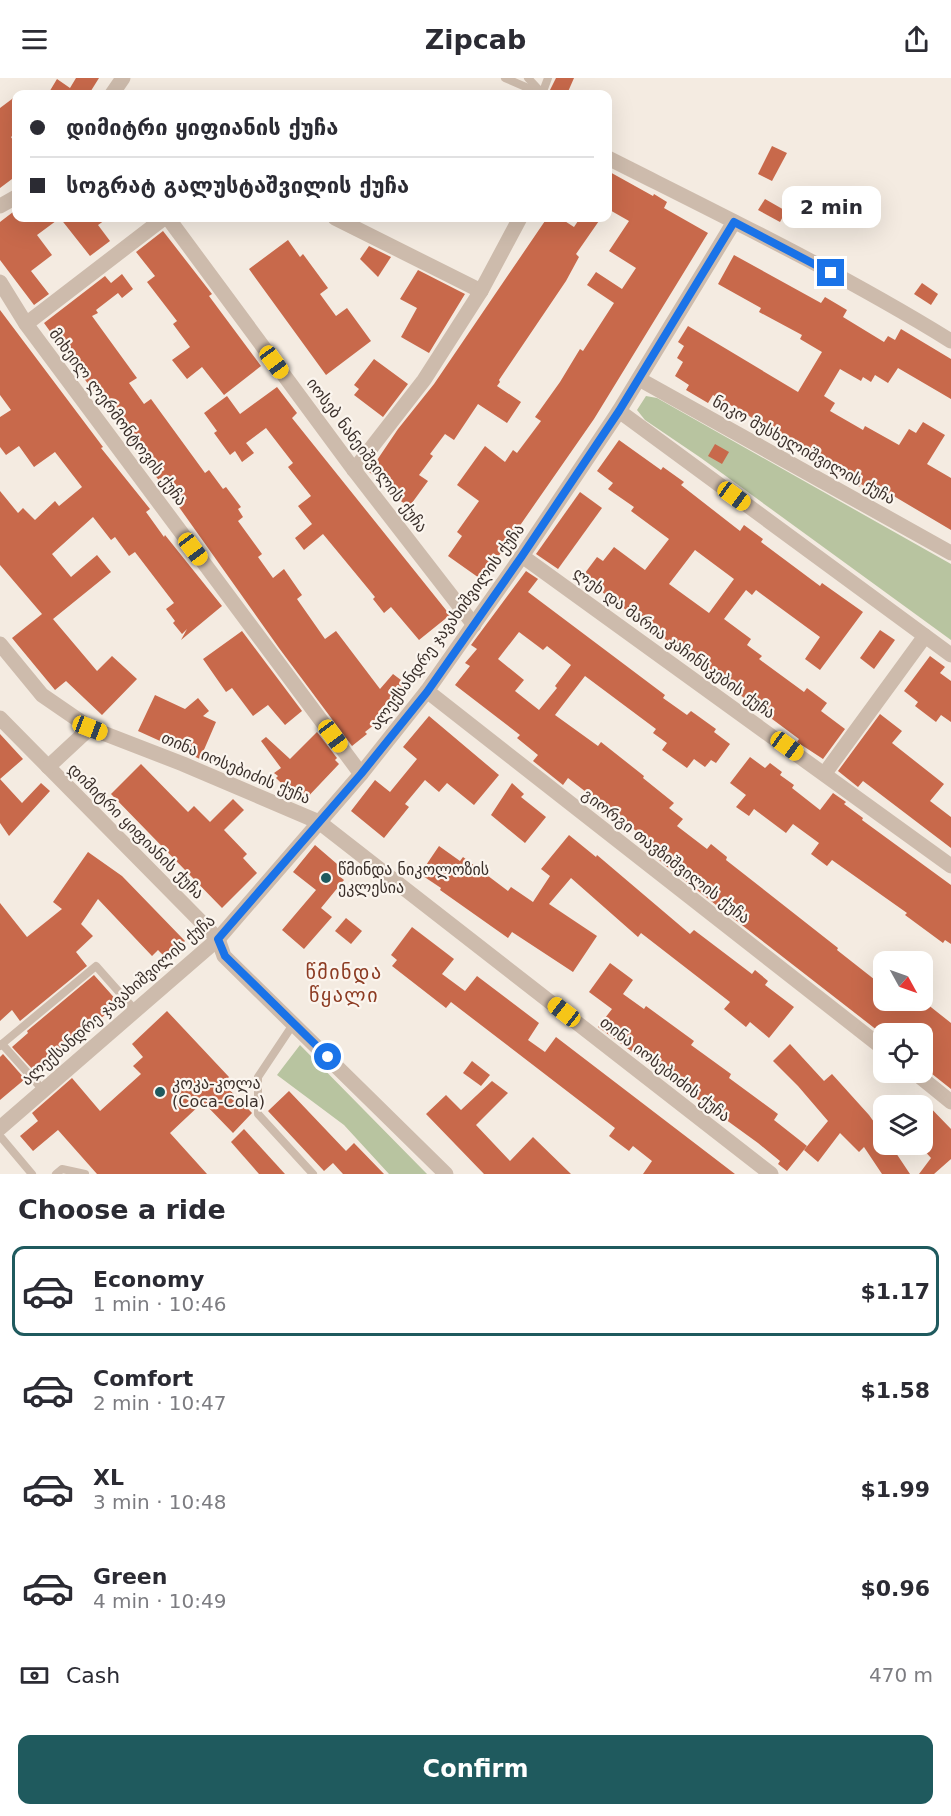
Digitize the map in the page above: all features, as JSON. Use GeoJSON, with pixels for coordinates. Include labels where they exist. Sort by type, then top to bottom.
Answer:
{"type":"FeatureCollection","features":[{"type":"Feature","properties":{"kind":"street"},"geometry":{"type":"LineString","coordinates":[[612,160],[908,314],[951,340]]}},
{"type":"Feature","properties":{"kind":"street"},"geometry":{"type":"LineString","coordinates":[[26,324],[161,222]]}},
{"type":"Feature","properties":{"kind":"street","name":"იოსებ ნანეიშვილის ქუჩა"},"geometry":{"type":"LineString","coordinates":[[169,222],[354,470],[474,625]]}},
{"type":"Feature","properties":{"kind":"street"},"geometry":{"type":"LineString","coordinates":[[343,222],[481,291]]}},
{"type":"Feature","properties":{"kind":"street"},"geometry":{"type":"LineString","coordinates":[[354,470],[424,380],[481,291],[518,222]]}},
{"type":"Feature","properties":{"kind":"street","name":"ალექსანდრე ჯავახიშვილის ქუჩა"},"geometry":{"type":"LineString","coordinates":[[0,1128],[218,939],[361,774],[427,692],[522,556],[619,411],[734,222]]}},
{"type":"Feature","properties":{"kind":"street","name":"მიხეილ ლერმონტოვის ქუჩა"},"geometry":{"type":"LineString","coordinates":[[0,282],[26,324],[361,774]]}},
{"type":"Feature","properties":{"kind":"street","name":"ნიკო მუსხელიშვილის ქუჩა"},"geometry":{"type":"LineString","coordinates":[[639,379],[951,553]]}},
{"type":"Feature","properties":{"kind":"street"},"geometry":{"type":"LineString","coordinates":[[619,411],[951,655]]}},
{"type":"Feature","properties":{"kind":"street","name":"ლეხ და მარია კაჩინსკების ქუჩა"},"geometry":{"type":"LineString","coordinates":[[522,556],[951,866]]}},
{"type":"Feature","properties":{"kind":"street"},"geometry":{"type":"LineString","coordinates":[[825,773],[925,636]]}},
{"type":"Feature","properties":{"kind":"street","name":"თინა იოსებიძის ქუჩა"},"geometry":{"type":"LineString","coordinates":[[0,644],[42,694],[90,728],[183,764],[319,822],[771,1174]]}},
{"type":"Feature","properties":{"kind":"street","name":"გიორგი თავზიშვილის ქუჩა"},"geometry":{"type":"LineString","coordinates":[[427,692],[873,1040]]}},
{"type":"Feature","properties":{"kind":"street","name":"დიმიტრი ყიფიანის ქუჩა"},"geometry":{"type":"LineString","coordinates":[[1,722],[218,939],[225,956],[446,1174]]}},
{"type":"Feature","properties":{"kind":"street"},"geometry":{"type":"LineString","coordinates":[[48,767],[90,728]]}},
{"type":"Feature","properties":{"kind":"street"},"geometry":{"type":"LineString","coordinates":[[928,1083],[951,1102]]}},
{"type":"Feature","properties":{"kind":"lane"},"geometry":{"type":"LineString","coordinates":[[506,78],[533,90]]}},
{"type":"Feature","properties":{"kind":"lane"},"geometry":{"type":"LineString","coordinates":[[528,78],[538,90]]}},
{"type":"Feature","properties":{"kind":"lane"},"geometry":{"type":"LineString","coordinates":[[43,1090],[1,1045],[96,966],[135,1010]]}},
{"type":"Feature","properties":{"kind":"lane"},"geometry":{"type":"LineString","coordinates":[[294,1023],[258,1077],[258,1114],[313,1174]]}},
{"type":"Feature","properties":{"kind":"lane"},"geometry":{"type":"LineString","coordinates":[[0,1136],[32,1174]]}},
{"type":"Feature","properties":{"kind":"lane"},"geometry":{"type":"LineString","coordinates":[[56,1174],[62,1169],[85,1174]]}},
{"type":"Feature","properties":{"kind":"green space"},"geometry":{"type":"Polygon","coordinates":[[[646,396],[657,398],[951,564],[951,640],[701,458],[645,420],[637,410],[646,396]]]}},
{"type":"Feature","properties":{"kind":"green space"},"geometry":{"type":"Polygon","coordinates":[[[300,1045],[427,1174],[389,1174],[344,1125],[277,1075],[300,1045]]]}},
{"type":"Feature","properties":{"kind":"building"},"geometry":{"type":"Polygon","coordinates":[[[76,78],[99,78],[92,90],[50,90],[57,79],[70,88],[76,78]]]}},
{"type":"Feature","properties":{"kind":"building"},"geometry":{"type":"Polygon","coordinates":[[[556,78],[574,78],[569,90],[550,90],[556,78]]]}},
{"type":"Feature","properties":{"kind":"building"},"geometry":{"type":"Polygon","coordinates":[[[12,99],[12,179],[0,188],[0,108],[12,99]]]}},
{"type":"Feature","properties":{"kind":"building"},"geometry":{"type":"Polygon","coordinates":[[[772,146],[787,153],[772,181],[758,174],[772,146]]]}},
{"type":"Feature","properties":{"kind":"building"},"geometry":{"type":"Polygon","coordinates":[[[612,173],[667,202],[664,208],[708,233],[594,419],[482,580],[448,556],[462,536],[457,532],[479,501],[457,485],[485,446],[505,462],[513,450],[517,453],[541,421],[535,417],[580,349],[583,351],[614,303],[587,285],[596,272],[622,289],[636,268],[609,251],[629,221],[612,211],[612,173]]]}},
{"type":"Feature","properties":{"kind":"building"},"geometry":{"type":"Polygon","coordinates":[[[824,190],[837,200],[828,211],[815,201],[824,190]]]}},
{"type":"Feature","properties":{"kind":"building"},"geometry":{"type":"Polygon","coordinates":[[[765,199],[786,211],[780,222],[758,210],[765,199]]]}},
{"type":"Feature","properties":{"kind":"building"},"geometry":{"type":"Polygon","coordinates":[[[12,213],[12,222],[55,222],[37,235],[52,255],[31,271],[49,294],[34,305],[0,260],[0,222],[12,213]]]}},
{"type":"Feature","properties":{"kind":"building"},"geometry":{"type":"Polygon","coordinates":[[[63,222],[102,222],[98,225],[110,241],[90,256],[63,222]]]}},
{"type":"Feature","properties":{"kind":"building"},"geometry":{"type":"Polygon","coordinates":[[[544,222],[566,222],[574,227],[577,222],[598,222],[576,254],[579,257],[566,281],[499,380],[497,386],[521,402],[507,423],[478,404],[454,440],[445,434],[430,454],[433,456],[419,475],[428,481],[409,507],[394,496],[397,492],[369,472],[398,429],[434,384],[544,222]]]}},
{"type":"Feature","properties":{"kind":"building"},"geometry":{"type":"Polygon","coordinates":[[[163,231],[212,294],[209,296],[261,366],[224,395],[202,367],[187,379],[172,360],[190,347],[173,324],[177,321],[147,282],[155,276],[136,252],[163,231]]]}},
{"type":"Feature","properties":{"kind":"building"},"geometry":{"type":"Polygon","coordinates":[[[288,240],[300,257],[303,254],[328,288],[320,294],[336,316],[347,308],[371,341],[326,375],[249,269],[288,240]]]}},
{"type":"Feature","properties":{"kind":"building"},"geometry":{"type":"Polygon","coordinates":[[[369,246],[391,257],[378,277],[360,259],[369,246]]]}},
{"type":"Feature","properties":{"kind":"building"},"geometry":{"type":"Polygon","coordinates":[[[734,255],[821,303],[825,297],[847,310],[843,317],[884,342],[888,336],[895,340],[901,329],[951,359],[951,399],[898,368],[888,383],[875,375],[871,382],[863,377],[861,381],[840,369],[824,396],[835,403],[830,411],[863,430],[865,426],[899,445],[909,429],[916,433],[923,422],[945,435],[927,464],[951,478],[951,530],[892,495],[889,501],[861,484],[859,487],[801,453],[804,448],[713,395],[708,403],[686,390],[689,385],[675,376],[683,362],[677,358],[684,346],[678,342],[688,326],[798,392],[822,352],[800,339],[802,335],[759,312],[761,308],[718,284],[734,255]]]}},
{"type":"Feature","properties":{"kind":"building"},"geometry":{"type":"Polygon","coordinates":[[[418,270],[465,294],[429,353],[401,337],[417,308],[400,299],[418,270]]]}},
{"type":"Feature","properties":{"kind":"building"},"geometry":{"type":"Polygon","coordinates":[[[122,274],[133,289],[122,298],[118,293],[96,310],[98,313],[92,316],[137,378],[129,383],[144,404],[151,399],[205,473],[209,470],[223,489],[226,487],[241,507],[238,509],[243,517],[238,521],[262,554],[258,557],[273,578],[284,569],[302,595],[297,599],[325,639],[336,631],[380,689],[393,674],[405,683],[378,712],[381,715],[373,721],[375,724],[365,732],[367,734],[352,746],[44,323],[105,276],[111,283],[122,274]]]}},
{"type":"Feature","properties":{"kind":"building"},"geometry":{"type":"Polygon","coordinates":[[[922,283],[938,294],[931,305],[914,294],[922,283]]]}},
{"type":"Feature","properties":{"kind":"building"},"geometry":{"type":"Polygon","coordinates":[[[0,310],[103,447],[101,448],[150,509],[146,512],[164,537],[165,535],[222,606],[181,640],[187,629],[182,634],[166,609],[174,603],[135,552],[129,556],[115,537],[111,540],[93,517],[52,554],[71,577],[97,555],[111,572],[53,619],[97,671],[112,656],[137,679],[102,715],[66,681],[55,690],[12,638],[42,614],[0,565],[0,491],[18,513],[23,508],[35,520],[55,501],[59,506],[82,487],[55,452],[34,467],[19,446],[6,455],[0,447],[0,417],[11,410],[0,395],[0,310]]]}},
{"type":"Feature","properties":{"kind":"building"},"geometry":{"type":"Polygon","coordinates":[[[374,359],[408,384],[383,417],[354,395],[359,389],[354,385],[374,359]]]}},
{"type":"Feature","properties":{"kind":"building"},"geometry":{"type":"Polygon","coordinates":[[[277,387],[297,413],[292,418],[450,615],[419,640],[391,607],[384,613],[373,599],[375,597],[323,534],[304,550],[295,538],[312,524],[298,506],[311,496],[288,467],[293,463],[266,428],[246,443],[254,453],[242,462],[235,451],[230,455],[214,433],[217,431],[204,413],[227,396],[240,414],[277,387]]]}},
{"type":"Feature","properties":{"kind":"building"},"geometry":{"type":"Polygon","coordinates":[[[619,440],[661,470],[663,467],[684,482],[681,485],[740,531],[744,525],[763,539],[761,542],[820,586],[822,583],[863,612],[820,670],[805,659],[820,637],[756,590],[752,595],[746,590],[724,619],[751,639],[747,645],[762,656],[759,659],[804,692],[807,688],[827,703],[821,711],[845,729],[823,759],[797,742],[799,739],[582,577],[597,557],[603,561],[614,547],[645,570],[669,539],[631,511],[634,507],[608,489],[613,483],[597,471],[619,440]],[[695,550],[669,584],[709,613],[734,579],[695,550]]]}},
{"type":"Feature","properties":{"kind":"building"},"geometry":{"type":"Polygon","coordinates":[[[715,444],[729,452],[722,464],[708,456],[715,444]]]}},
{"type":"Feature","properties":{"kind":"building"},"geometry":{"type":"Polygon","coordinates":[[[580,492],[602,508],[558,569],[536,554],[580,492]]]}},
{"type":"Feature","properties":{"kind":"building"},"geometry":{"type":"Polygon","coordinates":[[[526,571],[538,579],[528,592],[665,695],[663,698],[687,715],[691,711],[716,729],[714,732],[730,744],[716,763],[711,760],[705,767],[694,759],[687,768],[662,750],[667,743],[653,733],[656,729],[585,676],[555,715],[598,746],[601,742],[644,776],[643,778],[674,803],[669,808],[683,819],[677,826],[707,849],[711,844],[727,857],[726,860],[873,978],[873,1011],[933,1011],[933,1009],[951,1023],[951,1089],[933,1075],[933,1023],[873,1023],[873,1027],[666,866],[646,849],[651,842],[627,824],[625,826],[568,778],[563,785],[533,761],[538,755],[517,738],[520,735],[455,685],[470,666],[465,663],[477,649],[471,645],[526,571]],[[519,632],[498,659],[524,680],[515,691],[539,710],[557,688],[555,686],[571,665],[547,646],[543,650],[519,632]]]}},
{"type":"Feature","properties":{"kind":"building"},"geometry":{"type":"Polygon","coordinates":[[[880,630],[895,640],[874,669],[860,658],[880,630]]]}},
{"type":"Feature","properties":{"kind":"building"},"geometry":{"type":"Polygon","coordinates":[[[242,631],[302,711],[285,725],[268,705],[253,716],[232,688],[226,692],[203,659],[242,631]]]}},
{"type":"Feature","properties":{"kind":"building"},"geometry":{"type":"Polygon","coordinates":[[[930,656],[945,667],[940,673],[951,681],[951,722],[941,715],[936,722],[915,706],[918,702],[904,691],[930,656]]]}},
{"type":"Feature","properties":{"kind":"building"},"geometry":{"type":"Polygon","coordinates":[[[155,695],[185,709],[198,698],[209,711],[203,716],[216,722],[200,759],[138,731],[155,695]]]}},
{"type":"Feature","properties":{"kind":"building"},"geometry":{"type":"Polygon","coordinates":[[[880,714],[902,731],[892,743],[944,784],[930,801],[951,817],[951,848],[863,781],[858,787],[838,771],[880,714]]]}},
{"type":"Feature","properties":{"kind":"building"},"geometry":{"type":"Polygon","coordinates":[[[429,716],[499,775],[474,805],[447,783],[439,792],[425,780],[405,804],[409,807],[384,838],[351,811],[375,780],[390,792],[417,759],[403,747],[429,716]]]}},
{"type":"Feature","properties":{"kind":"building"},"geometry":{"type":"Polygon","coordinates":[[[317,732],[339,764],[302,803],[276,778],[278,776],[274,773],[281,768],[261,741],[266,737],[290,759],[317,732]]]}},
{"type":"Feature","properties":{"kind":"building"},"geometry":{"type":"Polygon","coordinates":[[[0,734],[23,759],[0,779],[0,734]]]}},
{"type":"Feature","properties":{"kind":"building"},"geometry":{"type":"Polygon","coordinates":[[[750,757],[765,768],[770,763],[782,772],[780,775],[794,785],[792,788],[820,810],[833,793],[846,802],[844,804],[863,818],[862,820],[951,885],[951,944],[945,940],[943,943],[905,915],[907,913],[832,860],[827,866],[811,854],[819,843],[793,824],[786,833],[754,809],[749,816],[736,807],[746,795],[730,783],[750,757]]]}},
{"type":"Feature","properties":{"kind":"building"},"geometry":{"type":"Polygon","coordinates":[[[141,764],[188,812],[194,806],[210,822],[233,799],[244,810],[224,830],[247,854],[243,858],[257,873],[222,908],[111,794],[141,764]]]}},
{"type":"Feature","properties":{"kind":"building"},"geometry":{"type":"Polygon","coordinates":[[[0,779],[22,803],[41,783],[50,791],[9,836],[0,823],[0,779]]]}},
{"type":"Feature","properties":{"kind":"building"},"geometry":{"type":"Polygon","coordinates":[[[512,783],[524,794],[521,797],[546,817],[525,843],[491,815],[512,783]]]}},
{"type":"Feature","properties":{"kind":"building"},"geometry":{"type":"Polygon","coordinates":[[[569,835],[596,857],[597,855],[690,934],[694,930],[752,974],[755,970],[768,981],[765,985],[794,1007],[769,1038],[750,1022],[746,1027],[724,1009],[730,1002],[641,933],[638,937],[571,878],[549,904],[597,936],[573,972],[512,932],[508,938],[420,874],[439,846],[460,861],[463,857],[508,891],[511,887],[533,902],[550,876],[541,869],[569,835]]]}},
{"type":"Feature","properties":{"kind":"building"},"geometry":{"type":"Polygon","coordinates":[[[315,845],[344,870],[339,876],[344,880],[321,908],[332,917],[304,949],[282,930],[316,890],[293,872],[315,845]]]}},
{"type":"Feature","properties":{"kind":"building"},"geometry":{"type":"Polygon","coordinates":[[[88,852],[122,876],[185,941],[167,959],[158,950],[152,956],[98,899],[81,924],[93,936],[76,952],[87,966],[20,1021],[12,1010],[0,1021],[0,903],[27,937],[62,909],[53,902],[88,852]]]}},
{"type":"Feature","properties":{"kind":"building"},"geometry":{"type":"Polygon","coordinates":[[[346,918],[362,931],[351,944],[335,931],[346,918]]]}},
{"type":"Feature","properties":{"kind":"building"},"geometry":{"type":"Polygon","coordinates":[[[412,927],[454,959],[442,974],[465,991],[477,976],[539,1023],[528,1040],[545,1052],[556,1037],[735,1174],[643,1174],[652,1161],[633,1146],[629,1151],[609,1136],[615,1128],[451,1002],[446,1008],[392,966],[397,960],[391,955],[412,927]]]}},
{"type":"Feature","properties":{"kind":"building"},"geometry":{"type":"Polygon","coordinates":[[[610,963],[633,980],[623,994],[644,1009],[646,1006],[694,1041],[691,1045],[731,1074],[729,1078],[778,1114],[774,1120],[807,1146],[787,1171],[778,1164],[780,1161],[758,1143],[598,1027],[612,1009],[589,992],[610,963]]]}},
{"type":"Feature","properties":{"kind":"building"},"geometry":{"type":"Polygon","coordinates":[[[94,975],[119,1003],[36,1073],[12,1047],[28,1033],[27,1031],[94,975]]]}},
{"type":"Feature","properties":{"kind":"building"},"geometry":{"type":"Polygon","coordinates":[[[167,1011],[229,1077],[223,1083],[252,1113],[233,1133],[203,1102],[170,1133],[207,1174],[97,1174],[58,1130],[33,1151],[20,1136],[38,1121],[32,1113],[72,1078],[100,1111],[141,1074],[133,1066],[143,1057],[132,1044],[167,1011]]]}},
{"type":"Feature","properties":{"kind":"building"},"geometry":{"type":"Polygon","coordinates":[[[790,1044],[824,1081],[832,1074],[873,1121],[873,1155],[897,1155],[910,1174],[882,1174],[864,1147],[859,1152],[840,1133],[818,1162],[804,1150],[828,1121],[773,1061],[790,1044]]]}},
{"type":"Feature","properties":{"kind":"building"},"geometry":{"type":"Polygon","coordinates":[[[3,1054],[25,1079],[0,1100],[0,1057],[3,1054]]]}},
{"type":"Feature","properties":{"kind":"building"},"geometry":{"type":"Polygon","coordinates":[[[472,1061],[490,1075],[481,1086],[463,1073],[472,1061]]]}},
{"type":"Feature","properties":{"kind":"building"},"geometry":{"type":"Polygon","coordinates":[[[492,1081],[508,1093],[476,1125],[510,1161],[533,1137],[571,1174],[484,1174],[426,1114],[446,1095],[461,1110],[492,1081]]]}},
{"type":"Feature","properties":{"kind":"building"},"geometry":{"type":"Polygon","coordinates":[[[289,1091],[346,1151],[354,1143],[384,1174],[343,1174],[333,1163],[324,1171],[268,1111],[289,1091]]]}},
{"type":"Feature","properties":{"kind":"building"},"geometry":{"type":"Polygon","coordinates":[[[933,1110],[951,1129],[951,1159],[934,1174],[919,1174],[931,1158],[928,1155],[933,1155],[933,1110]]]}},
{"type":"Feature","properties":{"kind":"building"},"geometry":{"type":"Polygon","coordinates":[[[244,1129],[285,1174],[259,1174],[231,1142],[244,1129]]]}},
{"type":"Feature","properties":{"kind":"place","name":"წმინდა ნიკოლოზის ეკლესია"},"geometry":{"type":"Point","coordinates":[326,878]}},
{"type":"Feature","properties":{"kind":"place","name":"კოკა-კოლა (Coca-Cola)"},"geometry":{"type":"Point","coordinates":[160,1092]}},
{"type":"Feature","properties":{"kind":"district","name":"წმინდა წყალი"},"geometry":{"type":"Point","coordinates":[344,984]}},
{"type":"Feature","properties":{"kind":"route"},"geometry":{"type":"LineString","coordinates":[[328,1057],[225,956],[218,939],[361,774],[427,692],[619,411],[734,222],[831,273]]}}]}
